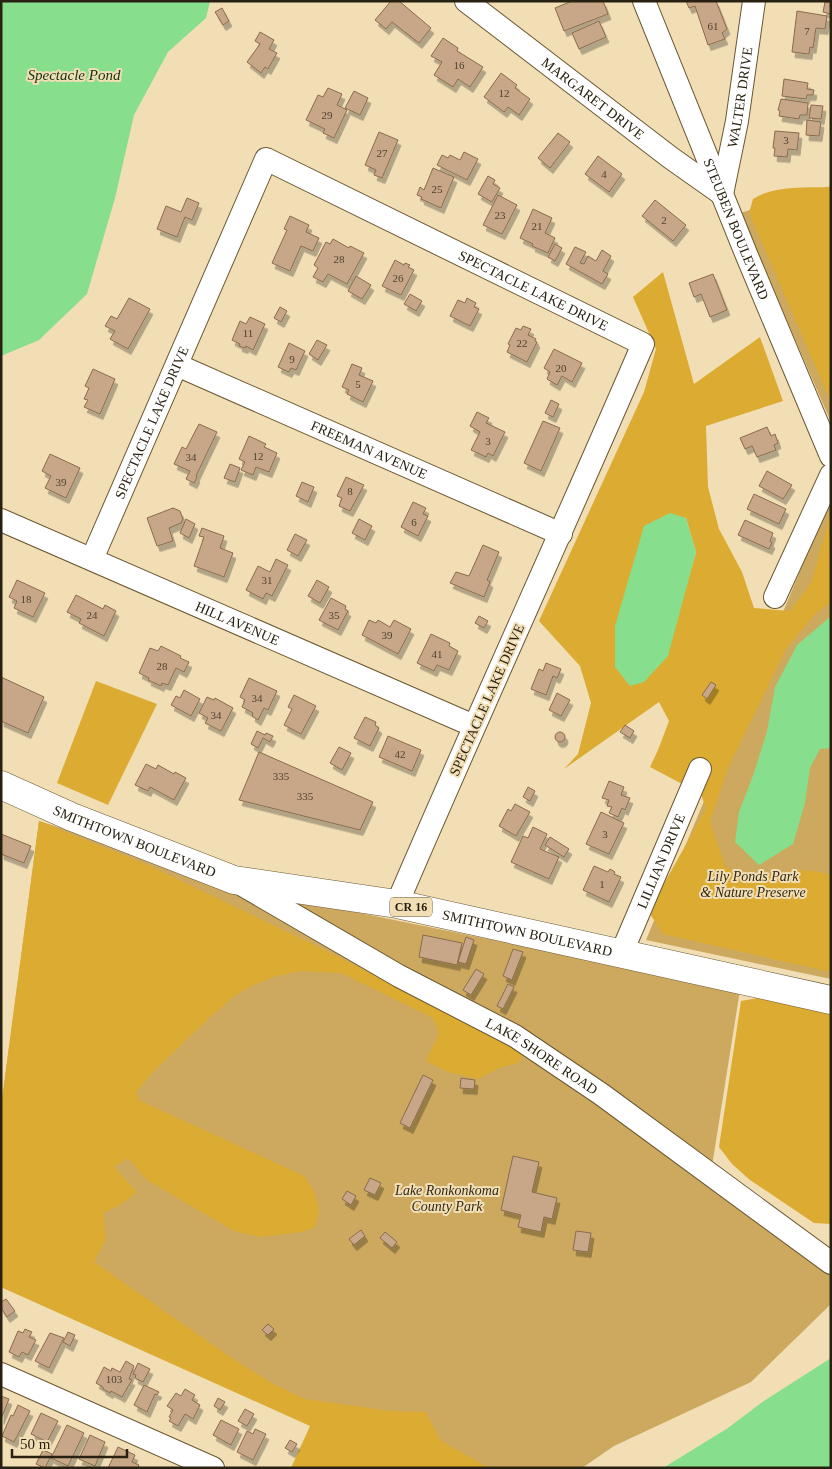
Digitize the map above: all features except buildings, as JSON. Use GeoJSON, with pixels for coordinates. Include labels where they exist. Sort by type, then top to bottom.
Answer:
{"type":"FeatureCollection","features":[{"type":"Feature","properties":{"kind":"main road","name":"SMITHTOWN BOULEVARD"},"geometry":{"type":"LineString","coordinates":[[1,785],[72,817],[234,880],[397,904],[622,952],[831,1000]]}},
{"type":"Feature","properties":{"kind":"street","name":"MARGARET DRIVE"},"geometry":{"type":"LineString","coordinates":[[466,1],[671,158],[722,194]]}},
{"type":"Feature","properties":{"kind":"street","name":"STEUBEN BOULEVARD"},"geometry":{"type":"LineString","coordinates":[[644,1],[831,456]]}},
{"type":"Feature","properties":{"kind":"street","name":"WALTER DRIVE"},"geometry":{"type":"LineString","coordinates":[[722,194],[738,121],[754,1]]}},
{"type":"Feature","properties":{"kind":"street","name":"SPECTACLE LAKE DRIVE"},"geometry":{"type":"LineString","coordinates":[[92,558],[266,159],[642,344],[561,534],[474,726],[397,904]]}},
{"type":"Feature","properties":{"kind":"street","name":"FREEMAN AVENUE"},"geometry":{"type":"LineString","coordinates":[[176,365],[561,534]]}},
{"type":"Feature","properties":{"kind":"street"},"geometry":{"type":"LineString","coordinates":[[775,597],[831,475]]}},
{"type":"Feature","properties":{"kind":"street","name":"HILL AVENUE"},"geometry":{"type":"LineString","coordinates":[[1,520],[474,726]]}},
{"type":"Feature","properties":{"kind":"street","name":"LILLIAN DRIVE"},"geometry":{"type":"LineString","coordinates":[[622,952],[700,769]]}},
{"type":"Feature","properties":{"kind":"street","name":"LAKE SHORE ROAD"},"geometry":{"type":"LineString","coordinates":[[234,880],[399,976],[515,1036],[601,1094],[831,1262]]}},
{"type":"Feature","properties":{"kind":"street"},"geometry":{"type":"LineString","coordinates":[[1,1374],[213,1468]]}},
{"type":"Feature","properties":{"kind":"green space"},"geometry":{"type":"Polygon","coordinates":[[[831,186],[831,422],[740,213],[831,186]]]}},
{"type":"Feature","properties":{"kind":"green space"},"geometry":{"type":"Polygon","coordinates":[[[831,187],[831,402],[749,213],[753,199],[771,191],[790,188],[831,187]]]}},
{"type":"Feature","properties":{"kind":"green space"},"geometry":{"type":"Polygon","coordinates":[[[663,272],[694,384],[760,337],[783,401],[706,426],[708,487],[719,529],[742,572],[754,608],[790,611],[812,581],[831,511],[831,602],[815,614],[786,649],[729,766],[710,821],[725,866],[749,882],[780,873],[799,870],[831,875],[831,972],[663,934],[650,914],[653,903],[706,809],[701,794],[650,767],[669,721],[659,702],[564,769],[578,754],[591,703],[580,666],[539,621],[644,392],[656,349],[633,297],[663,272]],[[686,518],[686,588],[696,552],[686,518]]]}},
{"type":"Feature","properties":{"kind":"green space","name":"Lily Ponds Park & Nature Preserve"},"geometry":{"type":"Polygon","coordinates":[[[831,497],[831,979],[646,940],[831,497]]]}},
{"type":"Feature","properties":{"kind":"green space"},"geometry":{"type":"Polygon","coordinates":[[[96,681],[157,704],[108,805],[57,783],[96,681]]]}},
{"type":"Feature","properties":{"kind":"green space","name":"Lake Ronkonkoma County Park"},"geometry":{"type":"Polygon","coordinates":[[[39,821],[281,897],[740,990],[709,1185],[831,1271],[831,1304],[751,1382],[614,1446],[582,1468],[409,1468],[1,1287],[1,1109],[39,821]]]}},
{"type":"Feature","properties":{"kind":"green space"},"geometry":{"type":"Polygon","coordinates":[[[39,821],[150,866],[323,949],[525,1052],[518,1063],[499,1068],[478,1079],[448,1072],[426,1061],[439,1033],[433,1018],[341,973],[301,971],[276,976],[251,986],[233,997],[207,1020],[153,1072],[136,1092],[139,1100],[304,1176],[317,1200],[318,1212],[315,1227],[302,1232],[260,1237],[234,1231],[147,1180],[128,1158],[114,1167],[137,1192],[120,1205],[103,1213],[106,1239],[94,1262],[236,1361],[275,1385],[305,1399],[390,1411],[426,1412],[440,1440],[489,1468],[291,1468],[310,1426],[1,1287],[1,1106],[39,821]]]}},
{"type":"Feature","properties":{"kind":"green space"},"geometry":{"type":"Polygon","coordinates":[[[758,998],[831,1014],[831,1224],[814,1223],[750,1180],[732,1164],[719,1147],[741,1001],[758,998]]]}},
{"type":"Feature","properties":{"kind":"water","name":"Spectacle Pond"},"geometry":{"type":"Polygon","coordinates":[[[1,1],[210,1],[206,18],[168,52],[134,115],[115,198],[87,294],[39,340],[1,356],[1,1]]]}},
{"type":"Feature","properties":{"kind":"water"},"geometry":{"type":"Polygon","coordinates":[[[670,513],[686,518],[696,552],[668,656],[644,682],[630,686],[615,667],[615,626],[644,526],[670,513]]]}},
{"type":"Feature","properties":{"kind":"water"},"geometry":{"type":"Polygon","coordinates":[[[830,617],[831,748],[820,749],[810,768],[805,803],[793,844],[759,865],[735,842],[739,812],[767,731],[775,687],[797,645],[830,617]]]}},
{"type":"Feature","properties":{"kind":"water"},"geometry":{"type":"Polygon","coordinates":[[[831,1358],[831,1468],[663,1468],[728,1428],[761,1403],[831,1358]]]}}]}
